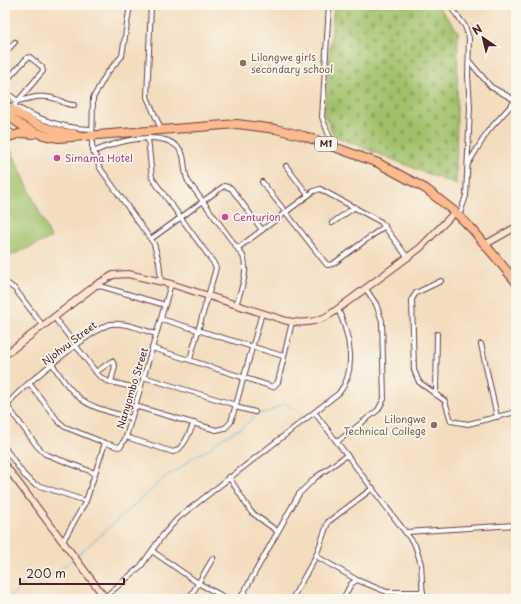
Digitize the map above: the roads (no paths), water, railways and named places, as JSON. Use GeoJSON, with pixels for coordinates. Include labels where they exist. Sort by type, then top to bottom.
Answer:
{"type":"FeatureCollection","features":[{"type":"Feature","properties":{"kind":"highway","name":"M1"},"geometry":{"type":"LineString","coordinates":[[9,110],[21,126],[36,133],[53,137]]}},
{"type":"Feature","properties":{"kind":"highway","name":"M1"},"geometry":{"type":"LineString","coordinates":[[9,110],[25,118],[57,130],[90,133],[161,130],[224,124],[248,124],[276,129],[333,146],[362,156],[398,173],[426,189],[457,214],[486,244],[516,282]]}},
{"type":"Feature","properties":{"kind":"highway"},"geometry":{"type":"LineString","coordinates":[[7,134],[13,126],[9,110]]}},
{"type":"Feature","properties":{"kind":"highway","name":"M1"},"geometry":{"type":"LineString","coordinates":[[7,134],[25,133],[68,138],[90,133]]}},
{"type":"Feature","properties":{"kind":"street"},"geometry":{"type":"LineString","coordinates":[[130,5],[122,56],[107,73],[93,98],[90,133],[93,152],[100,168],[150,239],[158,256],[161,281]]}},
{"type":"Feature","properties":{"kind":"street"},"geometry":{"type":"LineString","coordinates":[[151,5],[146,98],[161,130]]}},
{"type":"Feature","properties":{"kind":"street"},"geometry":{"type":"LineString","coordinates":[[329,5],[322,117],[333,146]]}},
{"type":"Feature","properties":{"kind":"street"},"geometry":{"type":"LineString","coordinates":[[5,355],[96,285],[107,278],[123,274],[161,281],[208,297],[292,322],[313,322],[325,318],[408,258],[457,214],[466,196],[470,108],[468,33],[449,5]]}},
{"type":"Feature","properties":{"kind":"street"},"geometry":{"type":"LineString","coordinates":[[5,53],[15,42]]}},
{"type":"Feature","properties":{"kind":"street"},"geometry":{"type":"LineString","coordinates":[[5,82],[27,58],[30,57],[42,67],[43,71],[9,110],[90,133]]}},
{"type":"Feature","properties":{"kind":"street"},"geometry":{"type":"LineString","coordinates":[[467,166],[488,131],[516,100],[491,87],[469,61]]}},
{"type":"Feature","properties":{"kind":"street"},"geometry":{"type":"LineString","coordinates":[[5,92],[18,101],[45,96],[56,99],[67,105],[74,106]]}},
{"type":"Feature","properties":{"kind":"street"},"geometry":{"type":"LineString","coordinates":[[7,134],[21,126],[25,118]]}},
{"type":"Feature","properties":{"kind":"street"},"geometry":{"type":"LineString","coordinates":[[93,152],[108,145],[148,138],[167,140],[180,150],[183,156],[186,178],[243,256],[246,268],[236,305]]}},
{"type":"Feature","properties":{"kind":"street"},"geometry":{"type":"LineString","coordinates":[[148,138],[152,178],[215,265],[216,272],[190,359]]}},
{"type":"Feature","properties":{"kind":"street"},"geometry":{"type":"LineString","coordinates":[[286,166],[308,195]]}},
{"type":"Feature","properties":{"kind":"street"},"geometry":{"type":"LineString","coordinates":[[262,182],[324,263],[330,266],[385,226]]}},
{"type":"Feature","properties":{"kind":"street"},"geometry":{"type":"LineString","coordinates":[[150,239],[221,187],[229,186],[262,230]]}},
{"type":"Feature","properties":{"kind":"street"},"geometry":{"type":"LineString","coordinates":[[238,248],[308,195],[320,189],[355,207],[385,226],[408,258]]}},
{"type":"Feature","properties":{"kind":"street"},"geometry":{"type":"LineString","coordinates":[[332,223],[355,207]]}},
{"type":"Feature","properties":{"kind":"street"},"geometry":{"type":"LineString","coordinates":[[486,244],[516,227]]}},
{"type":"Feature","properties":{"kind":"street"},"geometry":{"type":"LineString","coordinates":[[441,281],[416,293],[413,296],[414,370],[419,382],[446,403],[448,417],[451,420],[468,424],[516,412]]}},
{"type":"Feature","properties":{"kind":"street"},"geometry":{"type":"LineString","coordinates":[[5,282],[15,289],[43,326]]}},
{"type":"Feature","properties":{"kind":"street","name":"Nanyombo Street"},"geometry":{"type":"LineString","coordinates":[[105,443],[120,446],[126,436],[171,284]]}},
{"type":"Feature","properties":{"kind":"street"},"geometry":{"type":"LineString","coordinates":[[96,285],[165,305]]}},
{"type":"Feature","properties":{"kind":"street"},"geometry":{"type":"LineString","coordinates":[[337,442],[378,410],[384,399],[382,321],[376,304],[366,289]]}},
{"type":"Feature","properties":{"kind":"street"},"geometry":{"type":"LineString","coordinates":[[5,465],[106,598],[138,569],[172,523],[229,477],[315,413],[344,387],[348,376],[348,339],[338,309]]}},
{"type":"Feature","properties":{"kind":"street"},"geometry":{"type":"LineString","coordinates":[[135,406],[216,430],[225,428],[231,422],[262,313]]}},
{"type":"Feature","properties":{"kind":"street"},"geometry":{"type":"LineString","coordinates":[[54,317],[103,379],[140,389]]}},
{"type":"Feature","properties":{"kind":"street"},"geometry":{"type":"LineString","coordinates":[[161,319],[283,356]]}},
{"type":"Feature","properties":{"kind":"street"},"geometry":{"type":"LineString","coordinates":[[152,348],[275,386],[278,382],[292,322]]}},
{"type":"Feature","properties":{"kind":"street","name":"Njohvu Street"},"geometry":{"type":"LineString","coordinates":[[7,408],[15,396],[100,328],[110,324],[121,324],[156,334]]}},
{"type":"Feature","properties":{"kind":"street"},"geometry":{"type":"LineString","coordinates":[[436,395],[437,334]]}},
{"type":"Feature","properties":{"kind":"street"},"geometry":{"type":"LineString","coordinates":[[481,344],[497,417]]}},
{"type":"Feature","properties":{"kind":"street"},"geometry":{"type":"LineString","coordinates":[[96,372],[112,361],[116,366],[111,382]]}},
{"type":"Feature","properties":{"kind":"street"},"geometry":{"type":"LineString","coordinates":[[53,365],[60,376],[82,401],[92,407],[131,418]]}},
{"type":"Feature","properties":{"kind":"street"},"geometry":{"type":"LineString","coordinates":[[143,377],[255,412]]}},
{"type":"Feature","properties":{"kind":"street"},"geometry":{"type":"LineString","coordinates":[[29,384],[58,421],[65,427],[105,443],[86,501],[63,541]]}},
{"type":"Feature","properties":{"kind":"street"},"geometry":{"type":"LineString","coordinates":[[7,408],[44,454],[95,473]]}},
{"type":"Feature","properties":{"kind":"street"},"geometry":{"type":"LineString","coordinates":[[315,413],[406,532],[419,554],[423,599]]}},
{"type":"Feature","properties":{"kind":"street"},"geometry":{"type":"LineString","coordinates":[[126,436],[173,452],[182,445],[194,423]]}},
{"type":"Feature","properties":{"kind":"street"},"geometry":{"type":"LineString","coordinates":[[5,448],[24,475],[34,484],[86,501]]}},
{"type":"Feature","properties":{"kind":"street"},"geometry":{"type":"LineString","coordinates":[[240,599],[299,494],[308,484],[347,455]]}},
{"type":"Feature","properties":{"kind":"street"},"geometry":{"type":"LineString","coordinates":[[229,477],[251,512],[277,531]]}},
{"type":"Feature","properties":{"kind":"street"},"geometry":{"type":"LineString","coordinates":[[292,599],[316,556],[330,519],[373,488]]}},
{"type":"Feature","properties":{"kind":"street"},"geometry":{"type":"LineString","coordinates":[[406,532],[516,525]]}},
{"type":"Feature","properties":{"kind":"street"},"geometry":{"type":"LineString","coordinates":[[152,551],[198,583],[228,599]]}},
{"type":"Feature","properties":{"kind":"street"},"geometry":{"type":"LineString","coordinates":[[316,556],[357,580],[387,592],[423,592]]}},
{"type":"Feature","properties":{"kind":"street"},"geometry":{"type":"LineString","coordinates":[[189,599],[213,558]]}},
{"type":"Feature","properties":{"kind":"street"},"geometry":{"type":"LineString","coordinates":[[343,599],[351,584],[357,580]]}},
{"type":"Feature","properties":{"kind":"waterway"},"geometry":{"type":"LineString","coordinates":[[78,555],[169,474],[179,469],[193,457],[209,449],[221,439],[243,427],[257,414],[271,411],[284,403],[306,416]]}},
{"type":"Feature","properties":{"kind":"waterway"},"geometry":{"type":"LineString","coordinates":[[8,599],[30,578],[38,574],[46,575],[55,573],[73,559]]}},
{"type":"Feature","properties":{"kind":"place","name":"Lilongwe girls secondary school"},"geometry":{"type":"Point","coordinates":[243,63]}},
{"type":"Feature","properties":{"kind":"place","name":"Simama Hotel"},"geometry":{"type":"Point","coordinates":[57,158]}},
{"type":"Feature","properties":{"kind":"place","name":"Centurion"},"geometry":{"type":"Point","coordinates":[225,217]}},
{"type":"Feature","properties":{"kind":"place","name":"Lilongwe Technical College"},"geometry":{"type":"Point","coordinates":[434,425]}}]}
